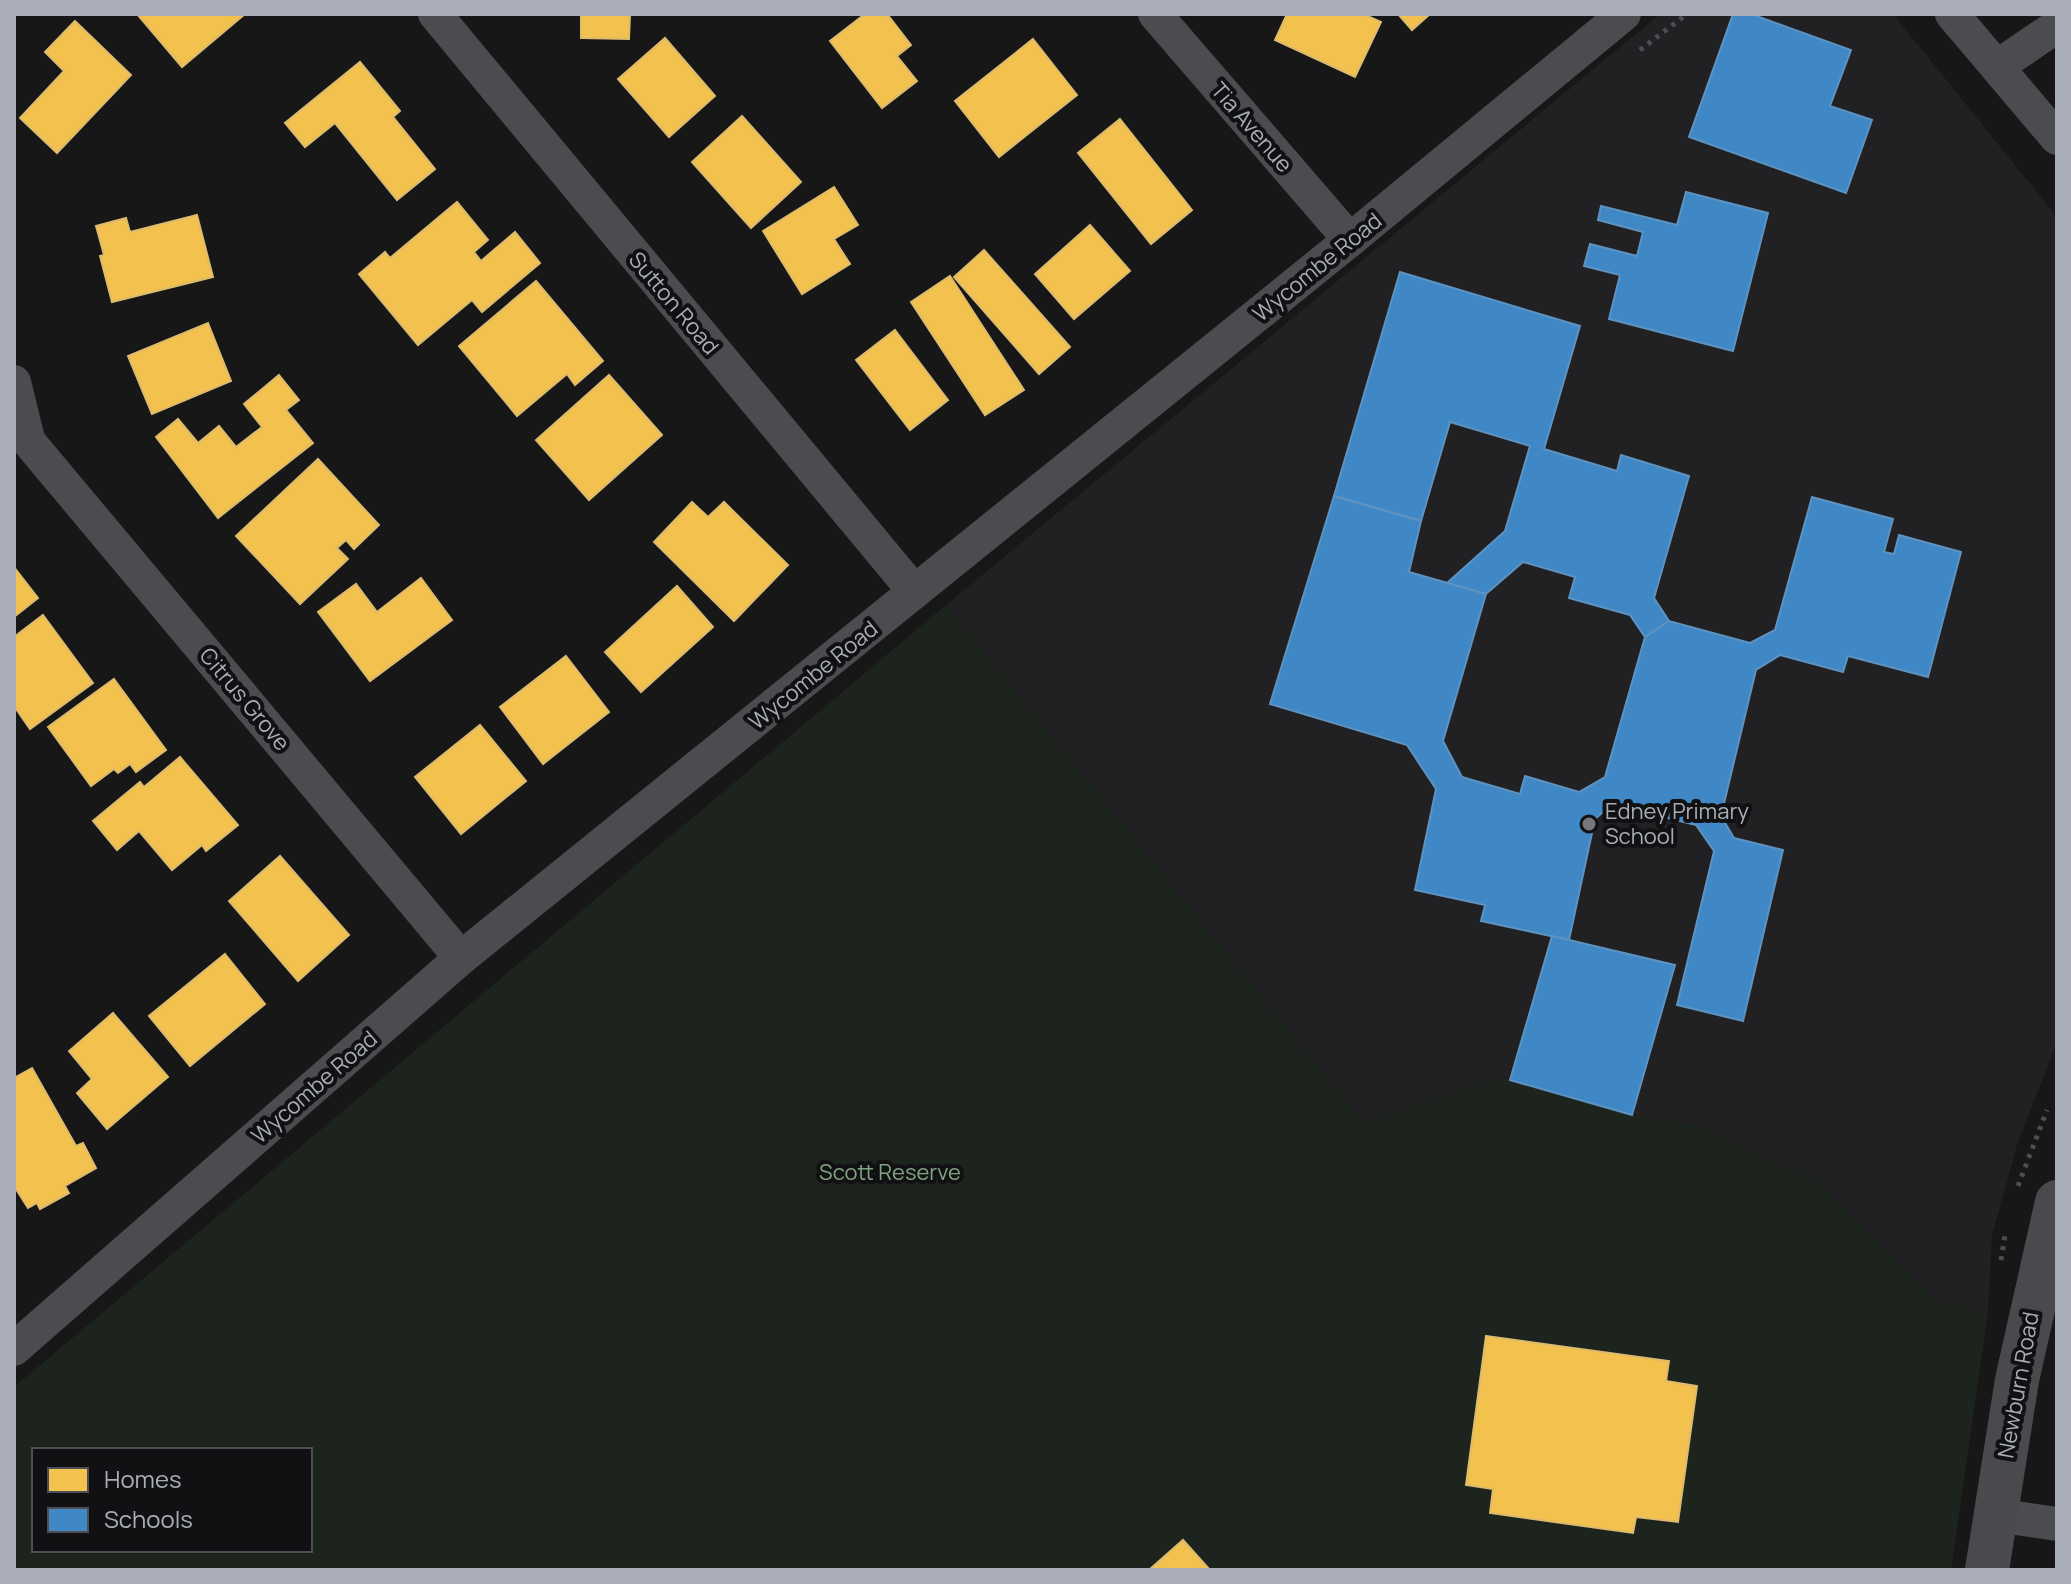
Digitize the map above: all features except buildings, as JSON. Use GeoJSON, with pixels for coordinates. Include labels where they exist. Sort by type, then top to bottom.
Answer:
{"type":"FeatureCollection","features":[{"type":"Feature","properties":{"kind":"street","name":"Sutton Road"},"geometry":{"type":"LineString","coordinates":[[435,14],[914,591]]}},
{"type":"Feature","properties":{"kind":"street","name":"Tia Avenue"},"geometry":{"type":"LineString","coordinates":[[1155,14],[1350,240]]}},
{"type":"Feature","properties":{"kind":"street","name":"Wycombe Road"},"geometry":{"type":"LineString","coordinates":[[17,1340],[461,958],[859,639],[1624,14]]}},
{"type":"Feature","properties":{"kind":"street"},"geometry":{"type":"LineString","coordinates":[[1952,14],[2057,138]]}},
{"type":"Feature","properties":{"kind":"street"},"geometry":{"type":"LineString","coordinates":[[1998,66],[2057,26]]}},
{"type":"Feature","properties":{"kind":"street","name":"Citrus Grove"},"geometry":{"type":"LineString","coordinates":[[14,382],[21,431],[461,958]]}},
{"type":"Feature","properties":{"kind":"street","name":"Newburn Road"},"geometry":{"type":"LineString","coordinates":[[1987,1570],[2017,1380],[2057,1202]]}},
{"type":"Feature","properties":{"kind":"street"},"geometry":{"type":"LineString","coordinates":[[1996,1515],[2057,1524]]}},
{"type":"Feature","properties":{"kind":"shaded area","name":"Edney Primary School"},"geometry":{"type":"Polygon","coordinates":[[[1660,14],[1893,14],[2057,217],[2057,1042],[2017,1145],[1992,1236],[1988,1312],[1937,1301],[1812,1178],[1689,1123],[1632,1115],[1498,1076],[1365,1124],[946,605],[1660,14]]]}},
{"type":"Feature","properties":{"kind":"green space","name":"Scott Reserve"},"geometry":{"type":"Polygon","coordinates":[[[946,605],[1365,1124],[1498,1076],[1632,1115],[1689,1123],[1812,1178],[1937,1301],[1988,1312],[1951,1570],[14,1570],[14,1387],[946,605]]]}},
{"type":"Feature","properties":{"kind":"place","name":"Edney Primary School"},"geometry":{"type":"Point","coordinates":[1589,824]}}]}
